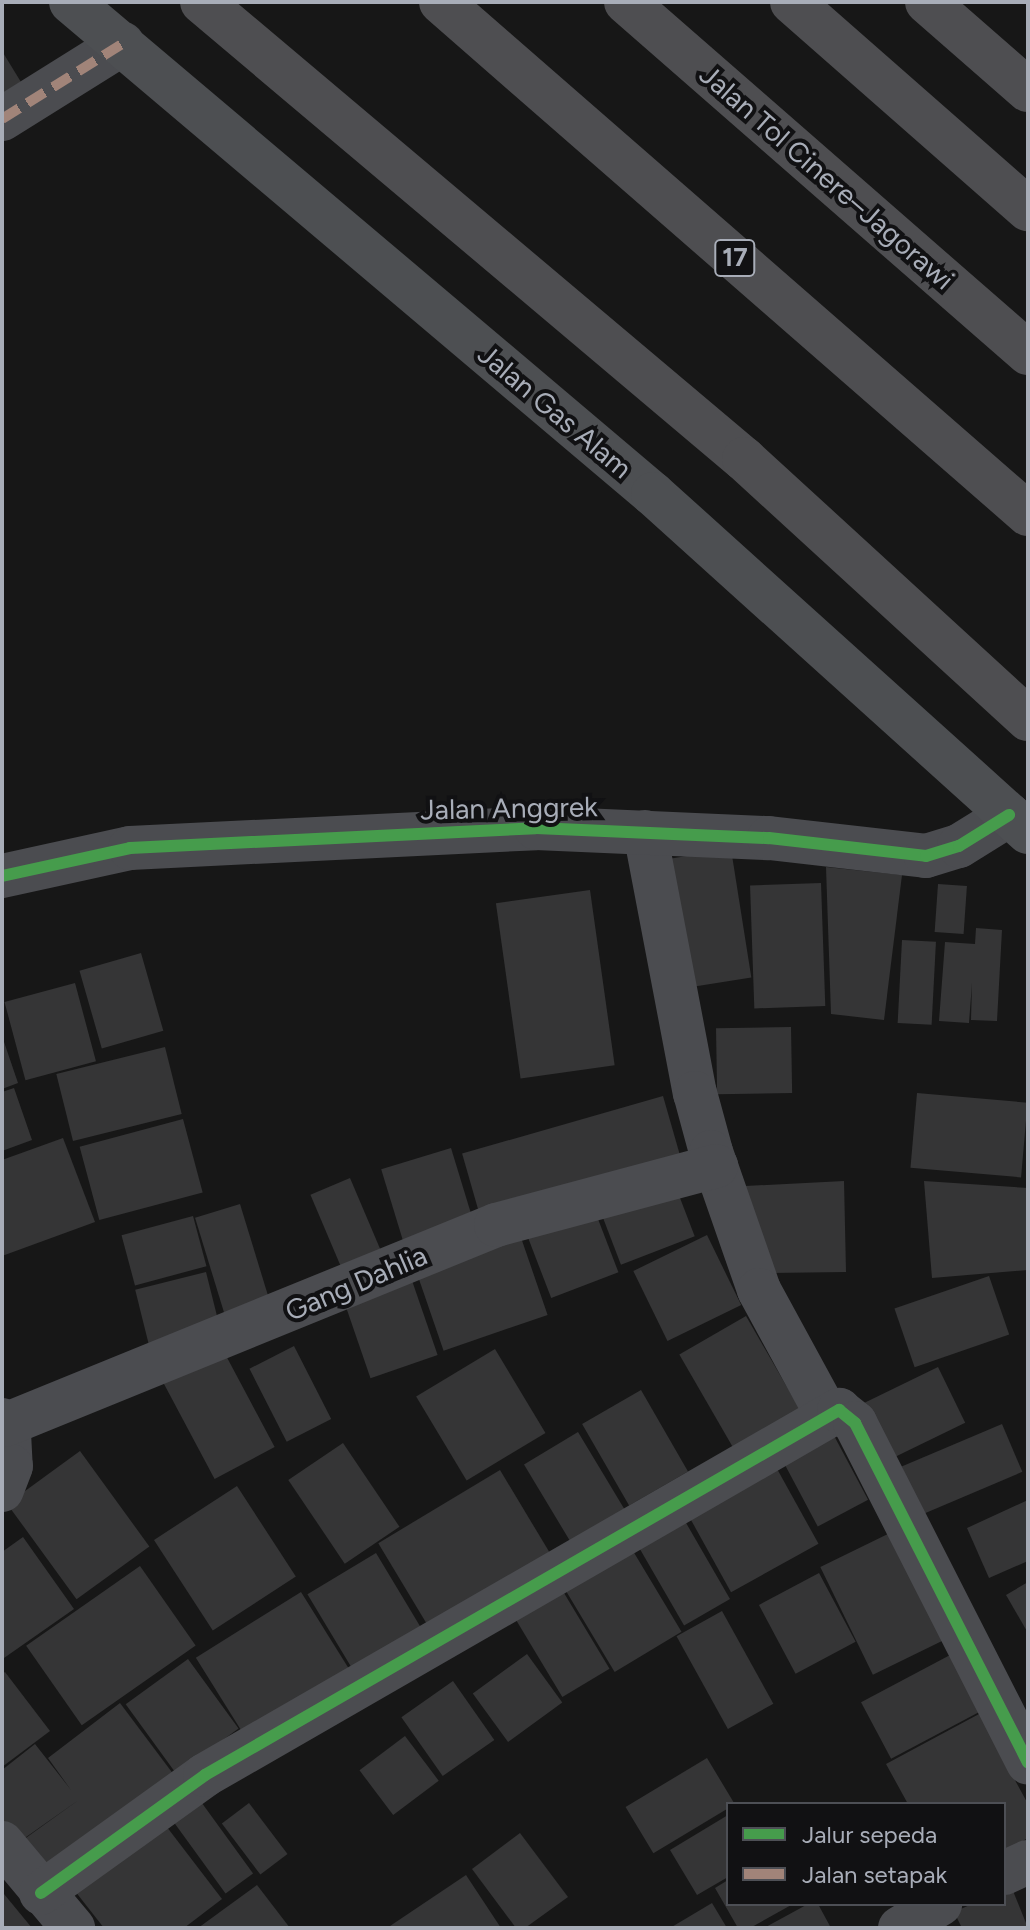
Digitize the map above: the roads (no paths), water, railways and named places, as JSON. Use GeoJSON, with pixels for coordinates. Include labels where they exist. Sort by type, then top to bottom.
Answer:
{"type":"FeatureCollection","features":[{"type":"Feature","properties":{"kind":"highway"},"geometry":{"type":"LineString","coordinates":[[202,2],[744,459],[1028,719]]}},
{"type":"Feature","properties":{"kind":"highway","name":"17"},"geometry":{"type":"LineString","coordinates":[[441,2],[1028,514]]}},
{"type":"Feature","properties":{"kind":"highway","name":"Jalan Tol Cinere–Jagorawi"},"geometry":{"type":"LineString","coordinates":[[626,2],[1028,353]]}},
{"type":"Feature","properties":{"kind":"highway"},"geometry":{"type":"LineString","coordinates":[[792,2],[1028,209]]}},
{"type":"Feature","properties":{"kind":"highway"},"geometry":{"type":"LineString","coordinates":[[927,2],[1028,90]]}},
{"type":"Feature","properties":{"kind":"main road","name":"Jalan Gas Alam"},"geometry":{"type":"LineString","coordinates":[[71,2],[653,494],[1019,823]]}},
{"type":"Feature","properties":{"kind":"street"},"geometry":{"type":"LineString","coordinates":[[2,119],[122,44]]}},
{"type":"Feature","properties":{"kind":"street","name":"Jalan Anggrek"},"geometry":{"type":"LineString","coordinates":[[2,876],[130,848],[536,828],[769,838],[926,856],[1019,823]]}},
{"type":"Feature","properties":{"kind":"street"},"geometry":{"type":"LineString","coordinates":[[645,832],[695,1093],[716,1166],[759,1290],[826,1413]]}},
{"type":"Feature","properties":{"kind":"street","name":"Gang Dahlia"},"geometry":{"type":"LineString","coordinates":[[3,1422],[496,1225],[716,1166]]}},
{"type":"Feature","properties":{"kind":"street"},"geometry":{"type":"LineString","coordinates":[[41,1893],[205,1775],[826,1413],[839,1410],[855,1423],[1028,1763]]}},
{"type":"Feature","properties":{"kind":"street"},"geometry":{"type":"LineString","coordinates":[[2,1490],[11,1466],[3,1422]]}},
{"type":"Feature","properties":{"kind":"street"},"geometry":{"type":"LineString","coordinates":[[2,1843],[73,1928]]}},
{"type":"Feature","properties":{"kind":"street"},"geometry":{"type":"LineString","coordinates":[[1006,1872],[1028,1862]]}},
{"type":"Feature","properties":{"kind":"street"},"geometry":{"type":"LineString","coordinates":[[900,1928],[937,1906]]}}]}
